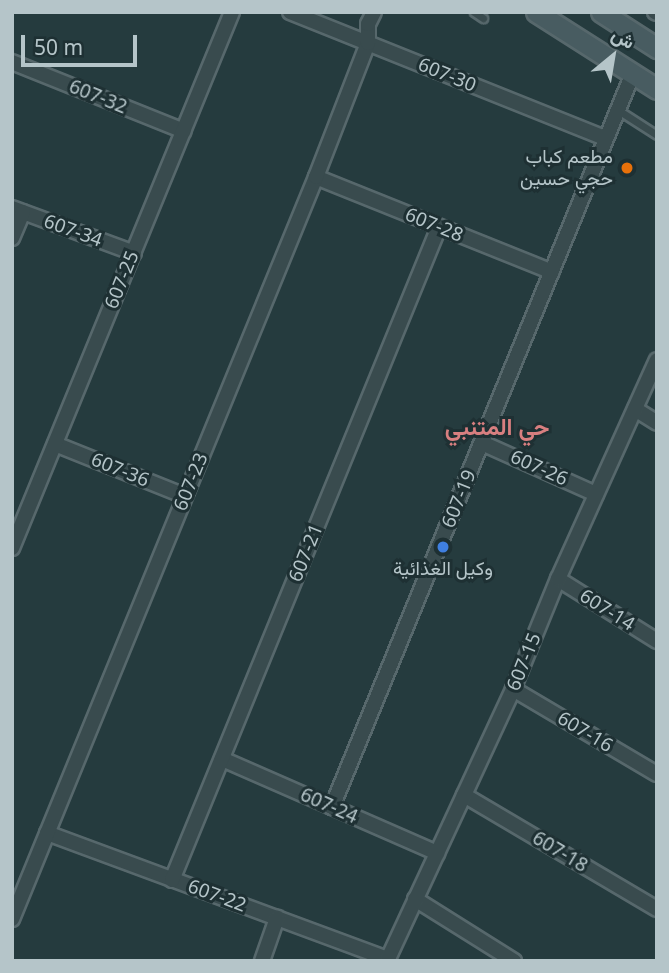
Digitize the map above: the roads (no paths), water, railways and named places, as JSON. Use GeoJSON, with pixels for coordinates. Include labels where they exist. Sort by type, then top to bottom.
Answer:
{"type":"FeatureCollection","features":[{"type":"Feature","properties":{"kind":"main road"},"geometry":{"type":"LineString","coordinates":[[536,12],[657,89]]}},
{"type":"Feature","properties":{"kind":"main road"},"geometry":{"type":"LineString","coordinates":[[601,12],[657,48]]}},
{"type":"Feature","properties":{"kind":"street","name":"607-25"},"geometry":{"type":"LineString","coordinates":[[12,548],[232,12]]}},
{"type":"Feature","properties":{"kind":"street","name":"607-30"},"geometry":{"type":"LineString","coordinates":[[290,12],[605,138]]}},
{"type":"Feature","properties":{"kind":"street","name":"607-23"},"geometry":{"type":"LineString","coordinates":[[12,919],[316,177],[368,43],[368,24],[374,12]]}},
{"type":"Feature","properties":{"kind":"street","name":"607-32"},"geometry":{"type":"LineString","coordinates":[[12,62],[184,131]]}},
{"type":"Feature","properties":{"kind":"street","name":"607-19"},"geometry":{"type":"LineString","coordinates":[[332,807],[632,73]]}},
{"type":"Feature","properties":{"kind":"street","name":"607-28"},"geometry":{"type":"LineString","coordinates":[[316,177],[552,272]]}},
{"type":"Feature","properties":{"kind":"street","name":"607-34"},"geometry":{"type":"LineString","coordinates":[[18,210],[134,253]]}},
{"type":"Feature","properties":{"kind":"street"},"geometry":{"type":"LineString","coordinates":[[12,239],[18,210]]}},
{"type":"Feature","properties":{"kind":"street","name":"607-21"},"geometry":{"type":"LineString","coordinates":[[172,880],[439,227]]}},
{"type":"Feature","properties":{"kind":"street","name":"607-15"},"geometry":{"type":"LineString","coordinates":[[387,960],[513,689],[558,579],[657,360]]}},
{"type":"Feature","properties":{"kind":"street"},"geometry":{"type":"LineString","coordinates":[[635,409],[657,423]]}},
{"type":"Feature","properties":{"kind":"street","name":"607-26"},"geometry":{"type":"LineString","coordinates":[[482,443],[596,494]]}},
{"type":"Feature","properties":{"kind":"street","name":"607-36"},"geometry":{"type":"LineString","coordinates":[[55,444],[185,496]]}},
{"type":"Feature","properties":{"kind":"street","name":"607-14"},"geometry":{"type":"LineString","coordinates":[[558,579],[657,640]]}},
{"type":"Feature","properties":{"kind":"street","name":"607-16"},"geometry":{"type":"LineString","coordinates":[[513,689],[657,775]]}},
{"type":"Feature","properties":{"kind":"street","name":"607-24"},"geometry":{"type":"LineString","coordinates":[[222,759],[437,853]]}},
{"type":"Feature","properties":{"kind":"street","name":"607-18"},"geometry":{"type":"LineString","coordinates":[[464,795],[657,909]]}},
{"type":"Feature","properties":{"kind":"street","name":"607-22"},"geometry":{"type":"LineString","coordinates":[[47,833],[387,960]]}},
{"type":"Feature","properties":{"kind":"street"},"geometry":{"type":"LineString","coordinates":[[415,899],[514,961]]}},
{"type":"Feature","properties":{"kind":"street"},"geometry":{"type":"LineString","coordinates":[[262,961],[277,918]]}},
{"type":"Feature","properties":{"kind":"lane"},"geometry":{"type":"LineString","coordinates":[[474,12],[483,18]]}},
{"type":"Feature","properties":{"kind":"lane"},"geometry":{"type":"LineString","coordinates":[[617,110],[657,135]]}},
{"type":"Feature","properties":{"kind":"place","name":"مطعم كباب حجي حسين"},"geometry":{"type":"Point","coordinates":[627,168]}},
{"type":"Feature","properties":{"kind":"place","name":"وكيل الغذائية"},"geometry":{"type":"Point","coordinates":[443,547]}},
{"type":"Feature","properties":{"kind":"district","name":"حي المتنبي"},"geometry":{"type":"Point","coordinates":[497,426]}}]}
